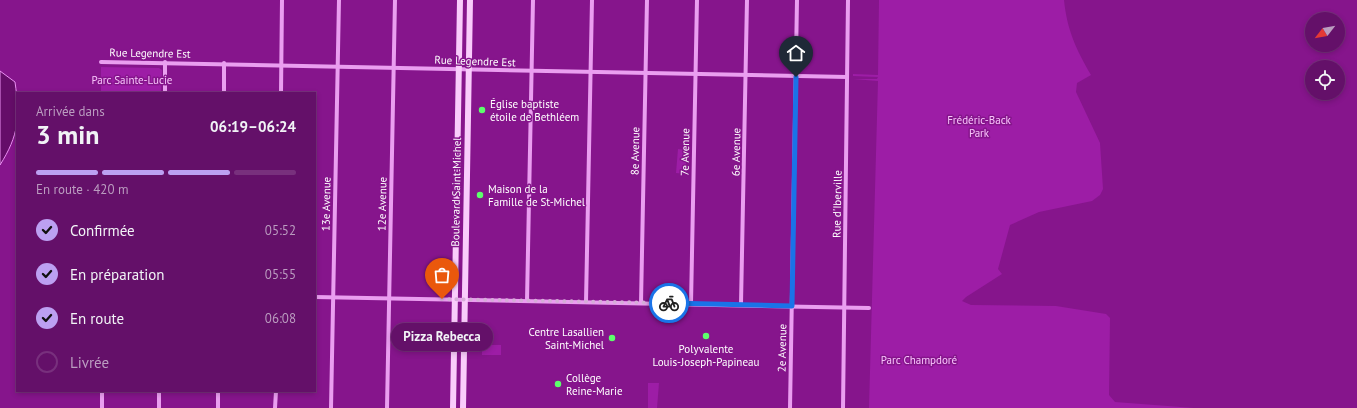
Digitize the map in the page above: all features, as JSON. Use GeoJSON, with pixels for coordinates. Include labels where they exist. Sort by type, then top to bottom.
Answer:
{"type":"FeatureCollection","features":[{"type":"Feature","properties":{"kind":"main road","name":"Boulevard Saint-Michel"},"geometry":{"type":"LineString","coordinates":[[453,408],[460,0]]}},
{"type":"Feature","properties":{"kind":"main road","name":"Boulevard Saint-Michel"},"geometry":{"type":"LineString","coordinates":[[462,408],[470,0]]}},
{"type":"Feature","properties":{"kind":"street"},"geometry":{"type":"LineString","coordinates":[[281,92],[282,0]]}},
{"type":"Feature","properties":{"kind":"street","name":"13e Avenue"},"geometry":{"type":"LineString","coordinates":[[331,408],[338,0]]}},
{"type":"Feature","properties":{"kind":"street","name":"12e Avenue"},"geometry":{"type":"LineString","coordinates":[[387,408],[395,0]]}},
{"type":"Feature","properties":{"kind":"street"},"geometry":{"type":"LineString","coordinates":[[527,301],[533,0]]}},
{"type":"Feature","properties":{"kind":"street"},"geometry":{"type":"LineString","coordinates":[[586,302],[592,0]]}},
{"type":"Feature","properties":{"kind":"street","name":"8e Avenue"},"geometry":{"type":"LineString","coordinates":[[641,303],[647,0]]}},
{"type":"Feature","properties":{"kind":"street","name":"7e Avenue"},"geometry":{"type":"LineString","coordinates":[[691,304],[698,0]]}},
{"type":"Feature","properties":{"kind":"street","name":"6e Avenue"},"geometry":{"type":"LineString","coordinates":[[741,304],[747,0]]}},
{"type":"Feature","properties":{"kind":"street","name":"2e Avenue"},"geometry":{"type":"LineString","coordinates":[[790,408],[797,0]]}},
{"type":"Feature","properties":{"kind":"street","name":"Rue d'Iberville"},"geometry":{"type":"LineString","coordinates":[[843,408],[848,0]]}},
{"type":"Feature","properties":{"kind":"street","name":"Rue Legendre Est"},"geometry":{"type":"LineString","coordinates":[[101,62],[224,63],[590,73],[847,77]]}},
{"type":"Feature","properties":{"kind":"street"},"geometry":{"type":"LineString","coordinates":[[165,62],[165,92]]}},
{"type":"Feature","properties":{"kind":"street"},"geometry":{"type":"LineString","coordinates":[[224,63],[224,92]]}},
{"type":"Feature","properties":{"kind":"street"},"geometry":{"type":"LineString","coordinates":[[316,297],[741,304],[870,308]]}},
{"type":"Feature","properties":{"kind":"street"},"geometry":{"type":"LineString","coordinates":[[102,392],[102,408]]}},
{"type":"Feature","properties":{"kind":"street"},"geometry":{"type":"LineString","coordinates":[[159,408],[160,392]]}},
{"type":"Feature","properties":{"kind":"street"},"geometry":{"type":"LineString","coordinates":[[218,392],[218,408]]}},
{"type":"Feature","properties":{"kind":"street"},"geometry":{"type":"LineString","coordinates":[[275,408],[276,392]]}},
{"type":"Feature","properties":{"kind":"green space","name":"Frédéric-Back Park"},"geometry":{"type":"Polygon","coordinates":[[[879,0],[1064,0],[1067,21],[1073,39],[1091,75],[1077,83],[1076,92],[1100,143],[1103,189],[1100,195],[1092,201],[1039,212],[1010,225],[998,269],[1002,274],[962,301],[971,305],[1056,306],[1106,314],[1110,318],[1109,395],[1115,402],[1194,408],[869,408],[878,81],[853,79],[877,79],[878,77],[853,76],[853,74],[878,75],[879,0]]]}},
{"type":"Feature","properties":{"kind":"green space","name":"Parc Sainte-Lucie"},"geometry":{"type":"Polygon","coordinates":[[[101,67],[159,68],[162,70],[161,92],[101,92],[101,67]]]}},
{"type":"Feature","properties":{"kind":"green space"},"geometry":{"type":"Polygon","coordinates":[[[678,149],[686,150],[686,174],[676,173],[678,149]]]}},
{"type":"Feature","properties":{"kind":"green space"},"geometry":{"type":"Polygon","coordinates":[[[482,345],[501,345],[501,355],[482,355],[482,345]]]}},
{"type":"Feature","properties":{"kind":"green space"},"geometry":{"type":"Polygon","coordinates":[[[648,383],[659,383],[657,408],[648,408],[648,383]]]}},
{"type":"Feature","properties":{"kind":"shaded area"},"geometry":{"type":"Polygon","coordinates":[[[0,71],[15,82],[16,125],[11,144],[0,165],[0,71]]]}},
{"type":"Feature","properties":{"kind":"way so far"},"geometry":{"type":"LineString","coordinates":[[442,299],[669,303]]}},
{"type":"Feature","properties":{"kind":"place","name":"Église baptiste étoile de Bethléem"},"geometry":{"type":"Point","coordinates":[482,110]}},
{"type":"Feature","properties":{"kind":"place","name":"Maison de la Famille de St-Michel"},"geometry":{"type":"Point","coordinates":[480,195]}},
{"type":"Feature","properties":{"kind":"place","name":"Pizza Rebecca"},"geometry":{"type":"Point","coordinates":[442,299]}},
{"type":"Feature","properties":{"kind":"place","name":"Polyvalente Louis-Joseph-Papineau"},"geometry":{"type":"Point","coordinates":[706,336]}},
{"type":"Feature","properties":{"kind":"place","name":"Centre Lasallien Saint-Michel"},"geometry":{"type":"Point","coordinates":[612,338]}},
{"type":"Feature","properties":{"kind":"place","name":"Collège Reine-Marie"},"geometry":{"type":"Point","coordinates":[558,384]}},
{"type":"Feature","properties":{"kind":"route"},"geometry":{"type":"LineString","coordinates":[[669,303],[792,306],[796,77]]}},
{"type":"Feature","properties":{"kind":"park label","name":"Parc Champdoré"},"geometry":{"type":"Point","coordinates":[919,360]}}]}
